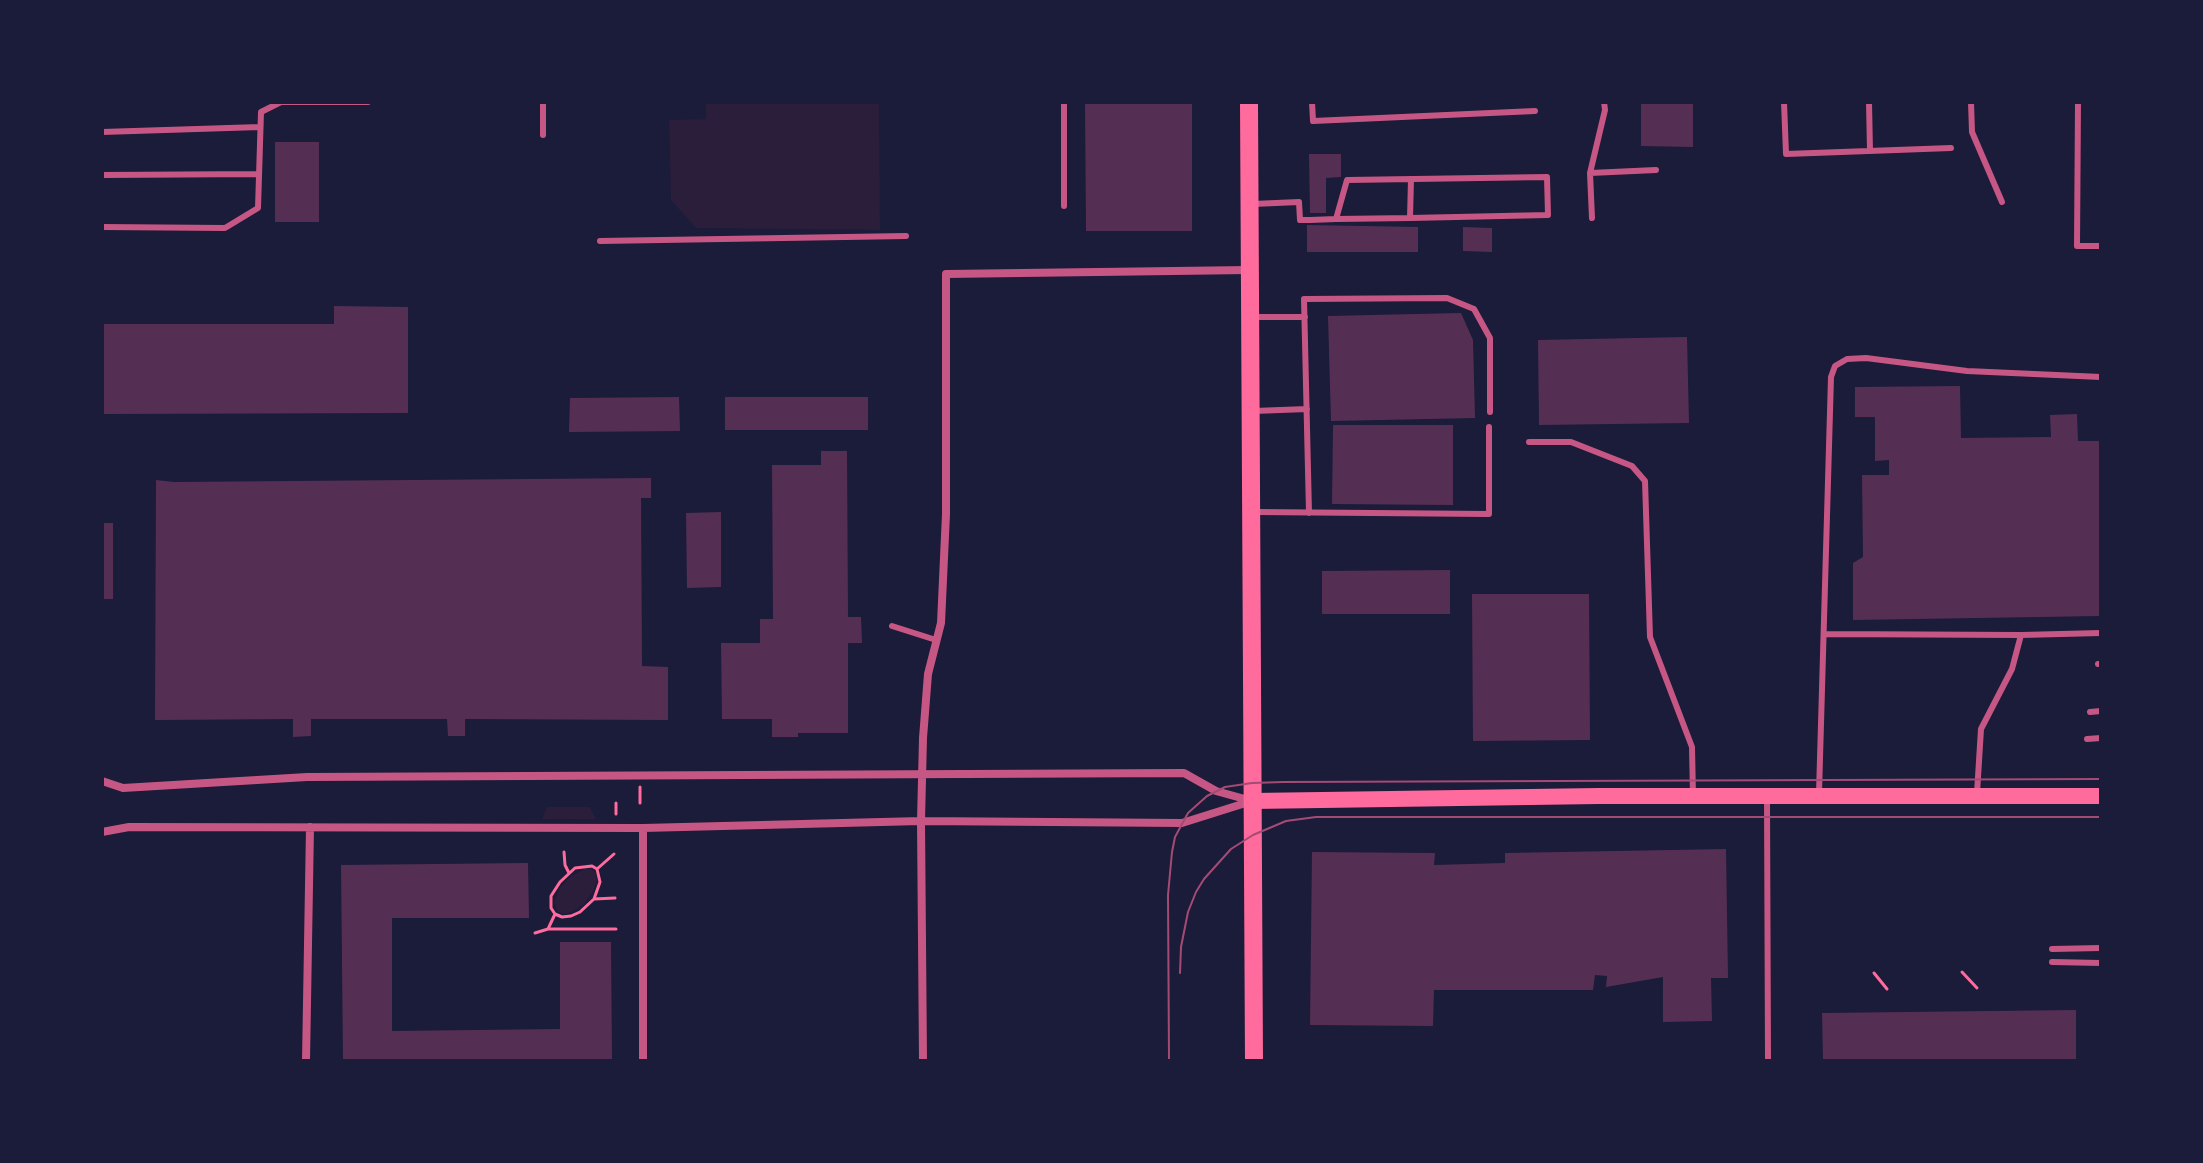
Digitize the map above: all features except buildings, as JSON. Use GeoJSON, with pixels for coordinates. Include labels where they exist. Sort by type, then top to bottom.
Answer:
{"type":"FeatureCollection","features":[{"type":"Feature","properties":{"kind":"main road"},"geometry":{"type":"LineString","coordinates":[[1249,102],[1254,1061]]}},
{"type":"Feature","properties":{"kind":"main road"},"geometry":{"type":"LineString","coordinates":[[1252,801],[1767,795],[2101,796]]}},
{"type":"Feature","properties":{"kind":"street"},"geometry":{"type":"LineString","coordinates":[[923,1061],[922,775],[928,674],[941,623],[946,514],[946,274],[1250,270]]}},
{"type":"Feature","properties":{"kind":"street"},"geometry":{"type":"LineString","coordinates":[[102,781],[123,788],[307,777],[1184,773],[1216,791],[1252,801]]}},
{"type":"Feature","properties":{"kind":"street"},"geometry":{"type":"LineString","coordinates":[[102,832],[129,827],[643,828],[921,821],[1182,823],[1252,801]]}},
{"type":"Feature","properties":{"kind":"street"},"geometry":{"type":"LineString","coordinates":[[306,1061],[310,827]]}},
{"type":"Feature","properties":{"kind":"street"},"geometry":{"type":"LineString","coordinates":[[643,828],[643,1061]]}},
{"type":"Feature","properties":{"kind":"lane"},"geometry":{"type":"LineString","coordinates":[[102,227],[225,228],[258,208],[261,112],[281,102],[368,102]]}},
{"type":"Feature","properties":{"kind":"lane"},"geometry":{"type":"LineString","coordinates":[[543,102],[543,135]]}},
{"type":"Feature","properties":{"kind":"lane"},"geometry":{"type":"LineString","coordinates":[[1064,102],[1064,206]]}},
{"type":"Feature","properties":{"kind":"lane"},"geometry":{"type":"LineString","coordinates":[[1312,102],[1313,121],[1535,111]]}},
{"type":"Feature","properties":{"kind":"lane"},"geometry":{"type":"LineString","coordinates":[[1592,218],[1590,173],[1605,110],[1604,102]]}},
{"type":"Feature","properties":{"kind":"lane"},"geometry":{"type":"LineString","coordinates":[[1784,102],[1786,154],[1951,148]]}},
{"type":"Feature","properties":{"kind":"lane"},"geometry":{"type":"LineString","coordinates":[[1869,102],[1870,151]]}},
{"type":"Feature","properties":{"kind":"lane"},"geometry":{"type":"LineString","coordinates":[[1971,102],[1972,132],[2002,202]]}},
{"type":"Feature","properties":{"kind":"lane"},"geometry":{"type":"LineString","coordinates":[[2078,102],[2077,246],[2101,246]]}},
{"type":"Feature","properties":{"kind":"lane"},"geometry":{"type":"LineString","coordinates":[[102,132],[260,127]]}},
{"type":"Feature","properties":{"kind":"lane"},"geometry":{"type":"LineString","coordinates":[[1590,173],[1656,170]]}},
{"type":"Feature","properties":{"kind":"lane"},"geometry":{"type":"LineString","coordinates":[[102,175],[259,174]]}},
{"type":"Feature","properties":{"kind":"lane"},"geometry":{"type":"LineString","coordinates":[[1249,204],[1299,202],[1300,220],[1548,215],[1547,177],[1347,180],[1336,219]]}},
{"type":"Feature","properties":{"kind":"lane"},"geometry":{"type":"LineString","coordinates":[[1410,218],[1411,179]]}},
{"type":"Feature","properties":{"kind":"lane"},"geometry":{"type":"LineString","coordinates":[[600,241],[906,236]]}},
{"type":"Feature","properties":{"kind":"lane"},"geometry":{"type":"LineString","coordinates":[[1309,513],[1304,299],[1447,298],[1474,309],[1490,338],[1490,412]]}},
{"type":"Feature","properties":{"kind":"lane"},"geometry":{"type":"LineString","coordinates":[[1250,317],[1305,317]]}},
{"type":"Feature","properties":{"kind":"lane"},"geometry":{"type":"LineString","coordinates":[[1819,795],[1831,377],[1835,366],[1847,359],[1866,358],[1967,371],[2101,377]]}},
{"type":"Feature","properties":{"kind":"lane"},"geometry":{"type":"LineString","coordinates":[[1250,411],[1307,409]]}},
{"type":"Feature","properties":{"kind":"lane"},"geometry":{"type":"LineString","coordinates":[[1251,512],[1489,514],[1489,427]]}},
{"type":"Feature","properties":{"kind":"lane"},"geometry":{"type":"LineString","coordinates":[[1529,442],[1571,442],[1632,466],[1645,481],[1650,637],[1692,747],[1693,796]]}},
{"type":"Feature","properties":{"kind":"lane"},"geometry":{"type":"LineString","coordinates":[[892,626],[936,640]]}},
{"type":"Feature","properties":{"kind":"lane"},"geometry":{"type":"LineString","coordinates":[[1824,634],[2101,633]]}},
{"type":"Feature","properties":{"kind":"lane"},"geometry":{"type":"LineString","coordinates":[[1977,795],[1981,729],[2012,669],[2021,635]]}},
{"type":"Feature","properties":{"kind":"lane"},"geometry":{"type":"LineString","coordinates":[[2090,712],[2101,711]]}},
{"type":"Feature","properties":{"kind":"lane"},"geometry":{"type":"LineString","coordinates":[[2087,739],[2101,738]]}},
{"type":"Feature","properties":{"kind":"lane"},"geometry":{"type":"LineString","coordinates":[[1767,795],[1768,1061]]}},
{"type":"Feature","properties":{"kind":"lane"},"geometry":{"type":"LineString","coordinates":[[2052,949],[2101,948]]}},
{"type":"Feature","properties":{"kind":"lane"},"geometry":{"type":"LineString","coordinates":[[2052,962],[2101,963]]}},
{"type":"Feature","properties":{"kind":"path"},"geometry":{"type":"LineString","coordinates":[[640,787],[640,803]]}},
{"type":"Feature","properties":{"kind":"path"},"geometry":{"type":"LineString","coordinates":[[616,803],[616,817]]}},
{"type":"Feature","properties":{"kind":"path"},"geometry":{"type":"LineString","coordinates":[[564,852],[569,873]]}},
{"type":"Feature","properties":{"kind":"path"},"geometry":{"type":"LineString","coordinates":[[597,869],[614,854]]}},
{"type":"Feature","properties":{"kind":"path"},"geometry":{"type":"LineString","coordinates":[[582,866],[592,866],[597,869],[600,882],[594,899],[580,912],[562,917],[555,914],[550,901],[569,873],[582,866]]}},
{"type":"Feature","properties":{"kind":"path"},"geometry":{"type":"LineString","coordinates":[[594,899],[615,898]]}},
{"type":"Feature","properties":{"kind":"path"},"geometry":{"type":"LineString","coordinates":[[548,929],[555,914]]}},
{"type":"Feature","properties":{"kind":"path"},"geometry":{"type":"LineString","coordinates":[[535,933],[548,929],[616,929]]}},
{"type":"Feature","properties":{"kind":"path"},"geometry":{"type":"LineString","coordinates":[[1962,972],[1977,988]]}},
{"type":"Feature","properties":{"kind":"path"},"geometry":{"type":"LineString","coordinates":[[1874,973],[1887,989]]}},
{"type":"Feature","properties":{"kind":"shaded area"},"geometry":{"type":"Polygon","coordinates":[[[706,102],[879,102],[880,230],[696,228],[671,200],[669,120],[706,119],[706,102]]]}},
{"type":"Feature","properties":{"kind":"shaded area"},"geometry":{"type":"Polygon","coordinates":[[[547,807],[590,807],[596,819],[542,819],[547,807]]]}},
{"type":"Feature","properties":{"kind":"shaded area"},"geometry":{"type":"Polygon","coordinates":[[[592,869],[596,874],[597,882],[592,893],[574,911],[565,914],[558,912],[554,902],[560,888],[570,877],[592,869]]]}},
{"type":"Feature","properties":{"kind":"tram line"},"geometry":{"type":"LineString","coordinates":[[1169,1061],[1168,895],[1175,837],[1188,813],[1207,796],[1225,787],[1283,782],[2101,779]]}},
{"type":"Feature","properties":{"kind":"tram line"},"geometry":{"type":"LineString","coordinates":[[1180,973],[1188,912],[1204,879],[1231,849],[1253,835],[1286,821],[1316,817],[2101,817]]}}]}
